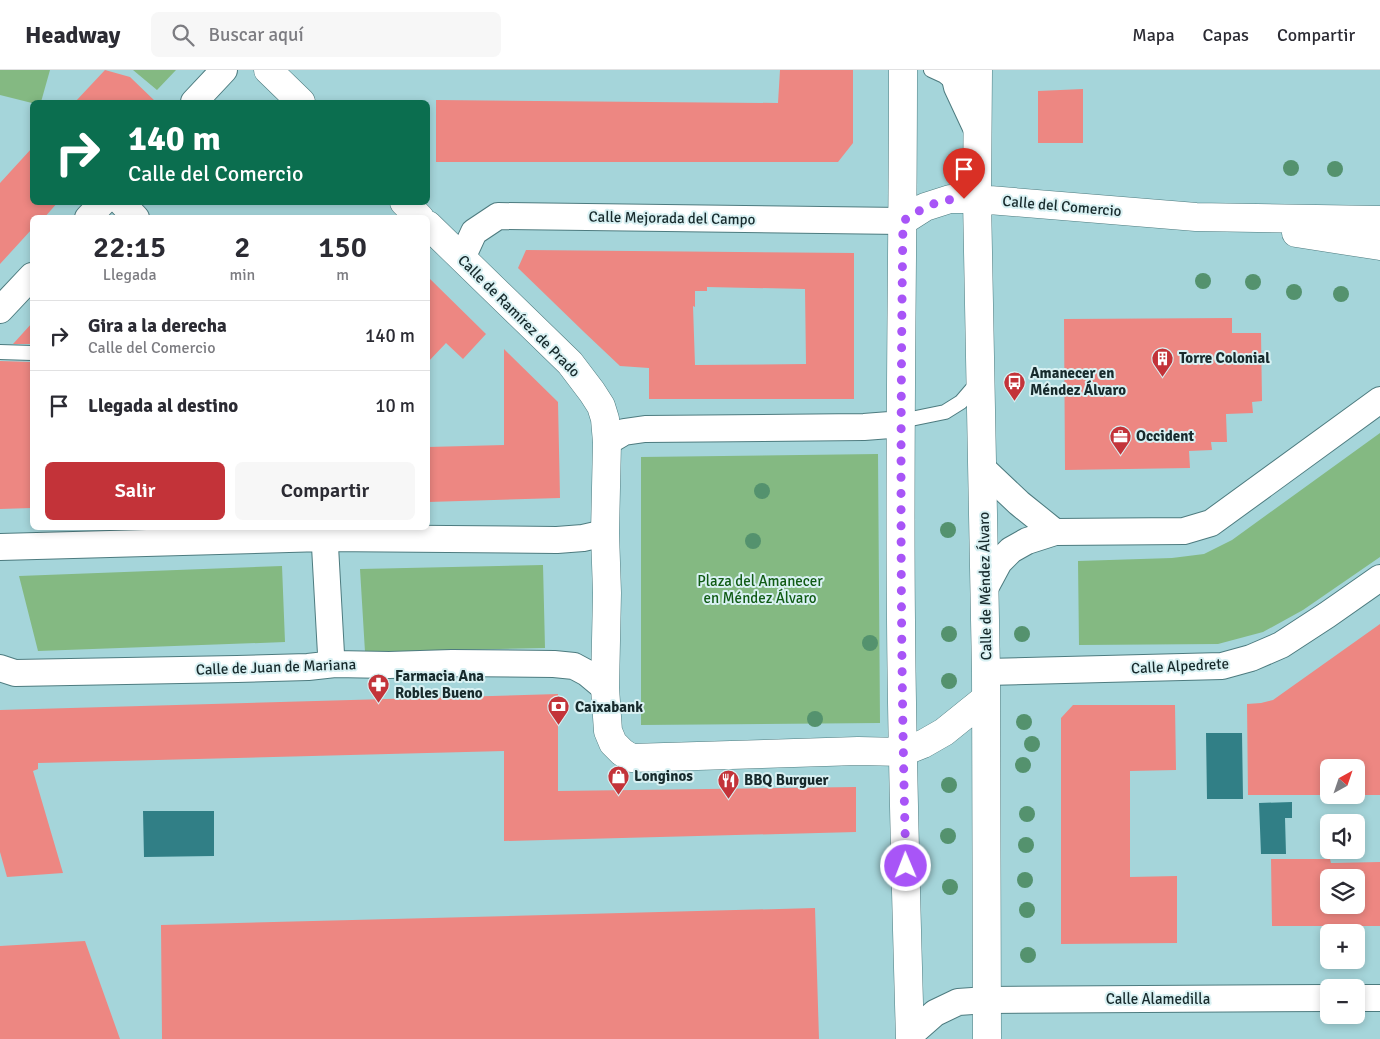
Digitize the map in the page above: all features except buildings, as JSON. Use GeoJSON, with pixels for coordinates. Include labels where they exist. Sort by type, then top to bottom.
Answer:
{"type":"FeatureCollection","features":[{"type":"Feature","properties":{"kind":"main road"},"geometry":{"type":"LineString","coordinates":[[268,70],[299,100]]}},
{"type":"Feature","properties":{"kind":"main road"},"geometry":{"type":"LineString","coordinates":[[903,70],[901,421],[903,752],[910,1037]]}},
{"type":"Feature","properties":{"kind":"main road","name":"Calle de Méndez Álvaro"},"geometry":{"type":"LineString","coordinates":[[963,76],[978,132],[977,199],[986,672],[987,1039]]}},
{"type":"Feature","properties":{"kind":"main road","name":"Calle del Comercio"},"geometry":{"type":"LineString","coordinates":[[903,221],[925,208],[950,198],[1196,217],[1380,220]]}},
{"type":"Feature","properties":{"kind":"main road"},"geometry":{"type":"LineString","coordinates":[[407,205],[417,215]]}},
{"type":"Feature","properties":{"kind":"main road","name":"Calle del Comercio"},"geometry":{"type":"LineString","coordinates":[[1196,217],[1380,246]]}},
{"type":"Feature","properties":{"kind":"main road","name":"Calle de Ramírez de Prado"},"geometry":{"type":"LineString","coordinates":[[430,227],[570,363],[601,406],[606,419],[607,442]]}},
{"type":"Feature","properties":{"kind":"main road"},"geometry":{"type":"LineString","coordinates":[[607,442],[605,688],[608,731],[613,743],[622,752],[631,758],[858,750],[903,752],[924,744],[944,732],[985,699]]}},
{"type":"Feature","properties":{"kind":"street"},"geometry":{"type":"LineString","coordinates":[[196,100],[224,70]]}},
{"type":"Feature","properties":{"kind":"street"},"geometry":{"type":"LineString","coordinates":[[91,215],[100,205]]}},
{"type":"Feature","properties":{"kind":"street"},"geometry":{"type":"LineString","coordinates":[[124,205],[133,215]]}},
{"type":"Feature","properties":{"kind":"street","name":"Calle Mejorada del Campo"},"geometry":{"type":"LineString","coordinates":[[462,258],[474,232],[498,216],[903,221]]}},
{"type":"Feature","properties":{"kind":"street"},"geometry":{"type":"LineString","coordinates":[[0,310],[30,278]]}},
{"type":"Feature","properties":{"kind":"street"},"geometry":{"type":"LineString","coordinates":[[985,588],[999,562],[1010,550],[1027,541],[1055,532],[1184,532],[1211,523],[1380,400]]}},
{"type":"Feature","properties":{"kind":"street"},"geometry":{"type":"LineString","coordinates":[[607,442],[624,432],[645,429],[864,427],[890,425],[901,421]]}},
{"type":"Feature","properties":{"kind":"street"},"geometry":{"type":"LineString","coordinates":[[982,469],[1019,503],[1055,532]]}},
{"type":"Feature","properties":{"kind":"street"},"geometry":{"type":"LineString","coordinates":[[0,547],[324,533],[557,540],[583,538],[605,533]]}},
{"type":"Feature","properties":{"kind":"street"},"geometry":{"type":"LineString","coordinates":[[324,533],[331,654],[335,664]]}},
{"type":"Feature","properties":{"kind":"street","name":"Calle Alpedrete"},"geometry":{"type":"LineString","coordinates":[[986,672],[1222,666],[1251,658],[1281,645],[1380,578]]}},
{"type":"Feature","properties":{"kind":"street","name":"Calle de Juan de Mariana"},"geometry":{"type":"LineString","coordinates":[[0,668],[15,673],[22,673],[308,667],[335,664],[554,664],[574,666],[587,673],[605,688]]}},
{"type":"Feature","properties":{"kind":"street","name":"Calle Alamedilla"},"geometry":{"type":"LineString","coordinates":[[910,1037],[936,1013],[958,1002],[987,1000],[1320,998]]}},
{"type":"Feature","properties":{"kind":"street"},"geometry":{"type":"LineString","coordinates":[[1365,998],[1380,998]]}},
{"type":"Feature","properties":{"kind":"lane","name":"Calle de Méndez Álvaro"},"geometry":{"type":"LineString","coordinates":[[931,70],[944,76],[963,76]]}},
{"type":"Feature","properties":{"kind":"lane"},"geometry":{"type":"LineString","coordinates":[[0,352],[30,353]]}},
{"type":"Feature","properties":{"kind":"lane"},"geometry":{"type":"LineString","coordinates":[[901,421],[945,412],[961,402],[980,378]]}},
{"type":"Feature","properties":{"kind":"green space"},"geometry":{"type":"Polygon","coordinates":[[[0,70],[50,70],[42,100],[30,100],[30,102],[0,95],[0,70]]]}},
{"type":"Feature","properties":{"kind":"green space"},"geometry":{"type":"Polygon","coordinates":[[[133,70],[176,70],[157,90],[133,70]]]}},
{"type":"Feature","properties":{"kind":"green space"},"geometry":{"type":"Polygon","coordinates":[[[1380,433],[1380,557],[1303,610],[1263,632],[1218,644],[1079,645],[1078,561],[1172,558],[1204,554],[1232,540],[1380,433]]]}},
{"type":"Feature","properties":{"kind":"green space","name":"Plaza del Amanecer en Méndez Álvaro"},"geometry":{"type":"Polygon","coordinates":[[[878,454],[880,723],[641,725],[641,457],[878,454]]]}},
{"type":"Feature","properties":{"kind":"green space"},"geometry":{"type":"Polygon","coordinates":[[[543,565],[545,648],[365,652],[360,569],[543,565]]]}},
{"type":"Feature","properties":{"kind":"green space"},"geometry":{"type":"Polygon","coordinates":[[[282,566],[285,642],[38,651],[19,576],[282,566]]]}},
{"type":"Feature","properties":{"kind":"water"},"geometry":{"type":"Polygon","coordinates":[[[1206,733],[1242,733],[1243,799],[1207,799],[1206,733]]]}},
{"type":"Feature","properties":{"kind":"water"},"geometry":{"type":"Polygon","coordinates":[[[1292,802],[1292,818],[1285,818],[1286,854],[1261,854],[1259,803],[1292,802]]]}},
{"type":"Feature","properties":{"kind":"water"},"geometry":{"type":"Polygon","coordinates":[[[143,811],[214,811],[214,856],[144,857],[143,811]]]}},
{"type":"Feature","properties":{"kind":"place","name":"Torre Colonial"},"geometry":{"type":"Point","coordinates":[1163,377]}},
{"type":"Feature","properties":{"kind":"place","name":"Amanecer en Méndez Álvaro"},"geometry":{"type":"Point","coordinates":[1014,401]}},
{"type":"Feature","properties":{"kind":"place","name":"Occident"},"geometry":{"type":"Point","coordinates":[1120,455]}},
{"type":"Feature","properties":{"kind":"place","name":"Farmacia Ana Robles Bueno"},"geometry":{"type":"Point","coordinates":[379,704]}},
{"type":"Feature","properties":{"kind":"place","name":"Caixabank"},"geometry":{"type":"Point","coordinates":[559,726]}},
{"type":"Feature","properties":{"kind":"place","name":"Longinos"},"geometry":{"type":"Point","coordinates":[618,795]}},
{"type":"Feature","properties":{"kind":"place","name":"BBQ Burguer"},"geometry":{"type":"Point","coordinates":[728,799]}},
{"type":"Feature","properties":{"kind":"route"},"geometry":{"type":"LineString","coordinates":[[906,866],[901,618],[903,221],[925,208],[950,198],[964,199]]}}]}
